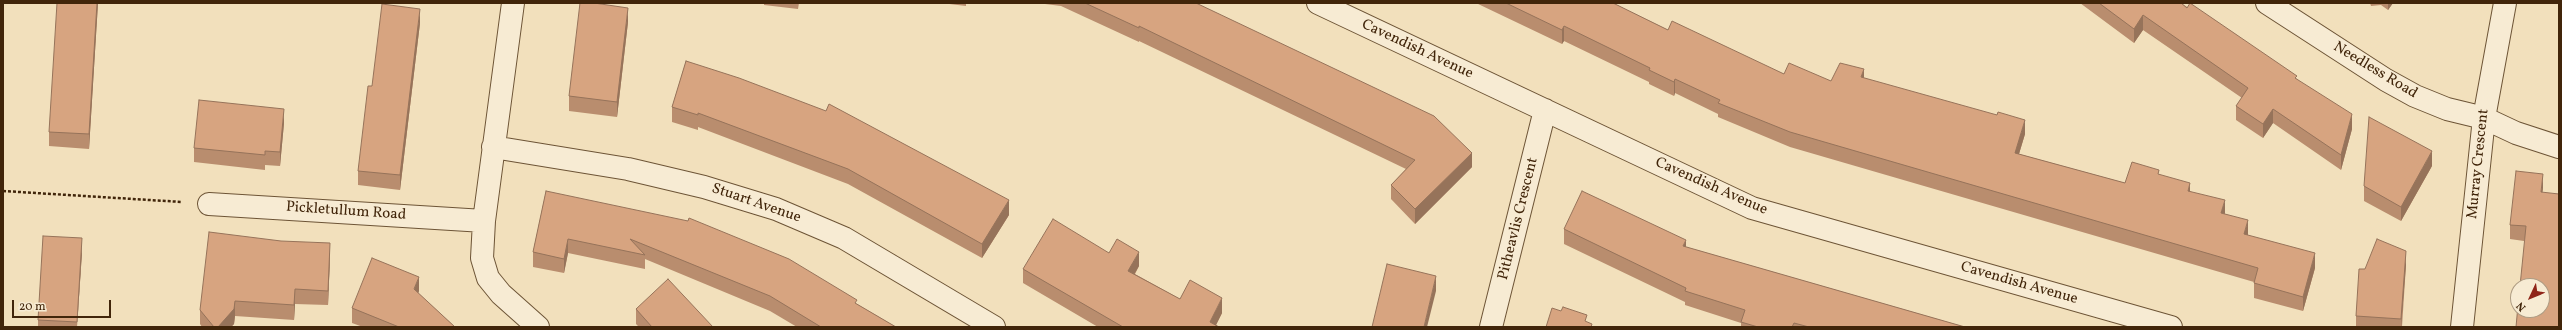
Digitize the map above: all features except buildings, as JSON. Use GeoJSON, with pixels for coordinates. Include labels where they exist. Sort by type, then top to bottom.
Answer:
{"type":"FeatureCollection","features":[{"type":"Feature","properties":{"kind":"street"},"geometry":{"type":"LineString","coordinates":[[513,3],[484,221],[482,258],[488,278],[500,294],[538,327]]}},
{"type":"Feature","properties":{"kind":"street","name":"Cavendish Avenue"},"geometry":{"type":"LineString","coordinates":[[1318,3],[1752,208],[2171,327]]}},
{"type":"Feature","properties":{"kind":"street","name":"Needless Road"},"geometry":{"type":"LineString","coordinates":[[2267,3],[2386,80],[2415,96],[2447,109],[2484,118],[2516,134],[2559,147]]}},
{"type":"Feature","properties":{"kind":"street","name":"Murray Crescent"},"geometry":{"type":"LineString","coordinates":[[2462,327],[2484,118],[2505,3]]}},
{"type":"Feature","properties":{"kind":"street","name":"Pitheavlis Crescent"},"geometry":{"type":"LineString","coordinates":[[1491,327],[1545,110]]}},
{"type":"Feature","properties":{"kind":"street","name":"Stuart Avenue"},"geometry":{"type":"LineString","coordinates":[[493,147],[628,169],[704,187],[776,208],[844,238],[994,327]]}},
{"type":"Feature","properties":{"kind":"street","name":"Pickletullum Road"},"geometry":{"type":"LineString","coordinates":[[209,204],[484,221]]}},
{"type":"Feature","properties":{"kind":"path"},"geometry":{"type":"LineString","coordinates":[[3,191],[209,204]]}}]}
